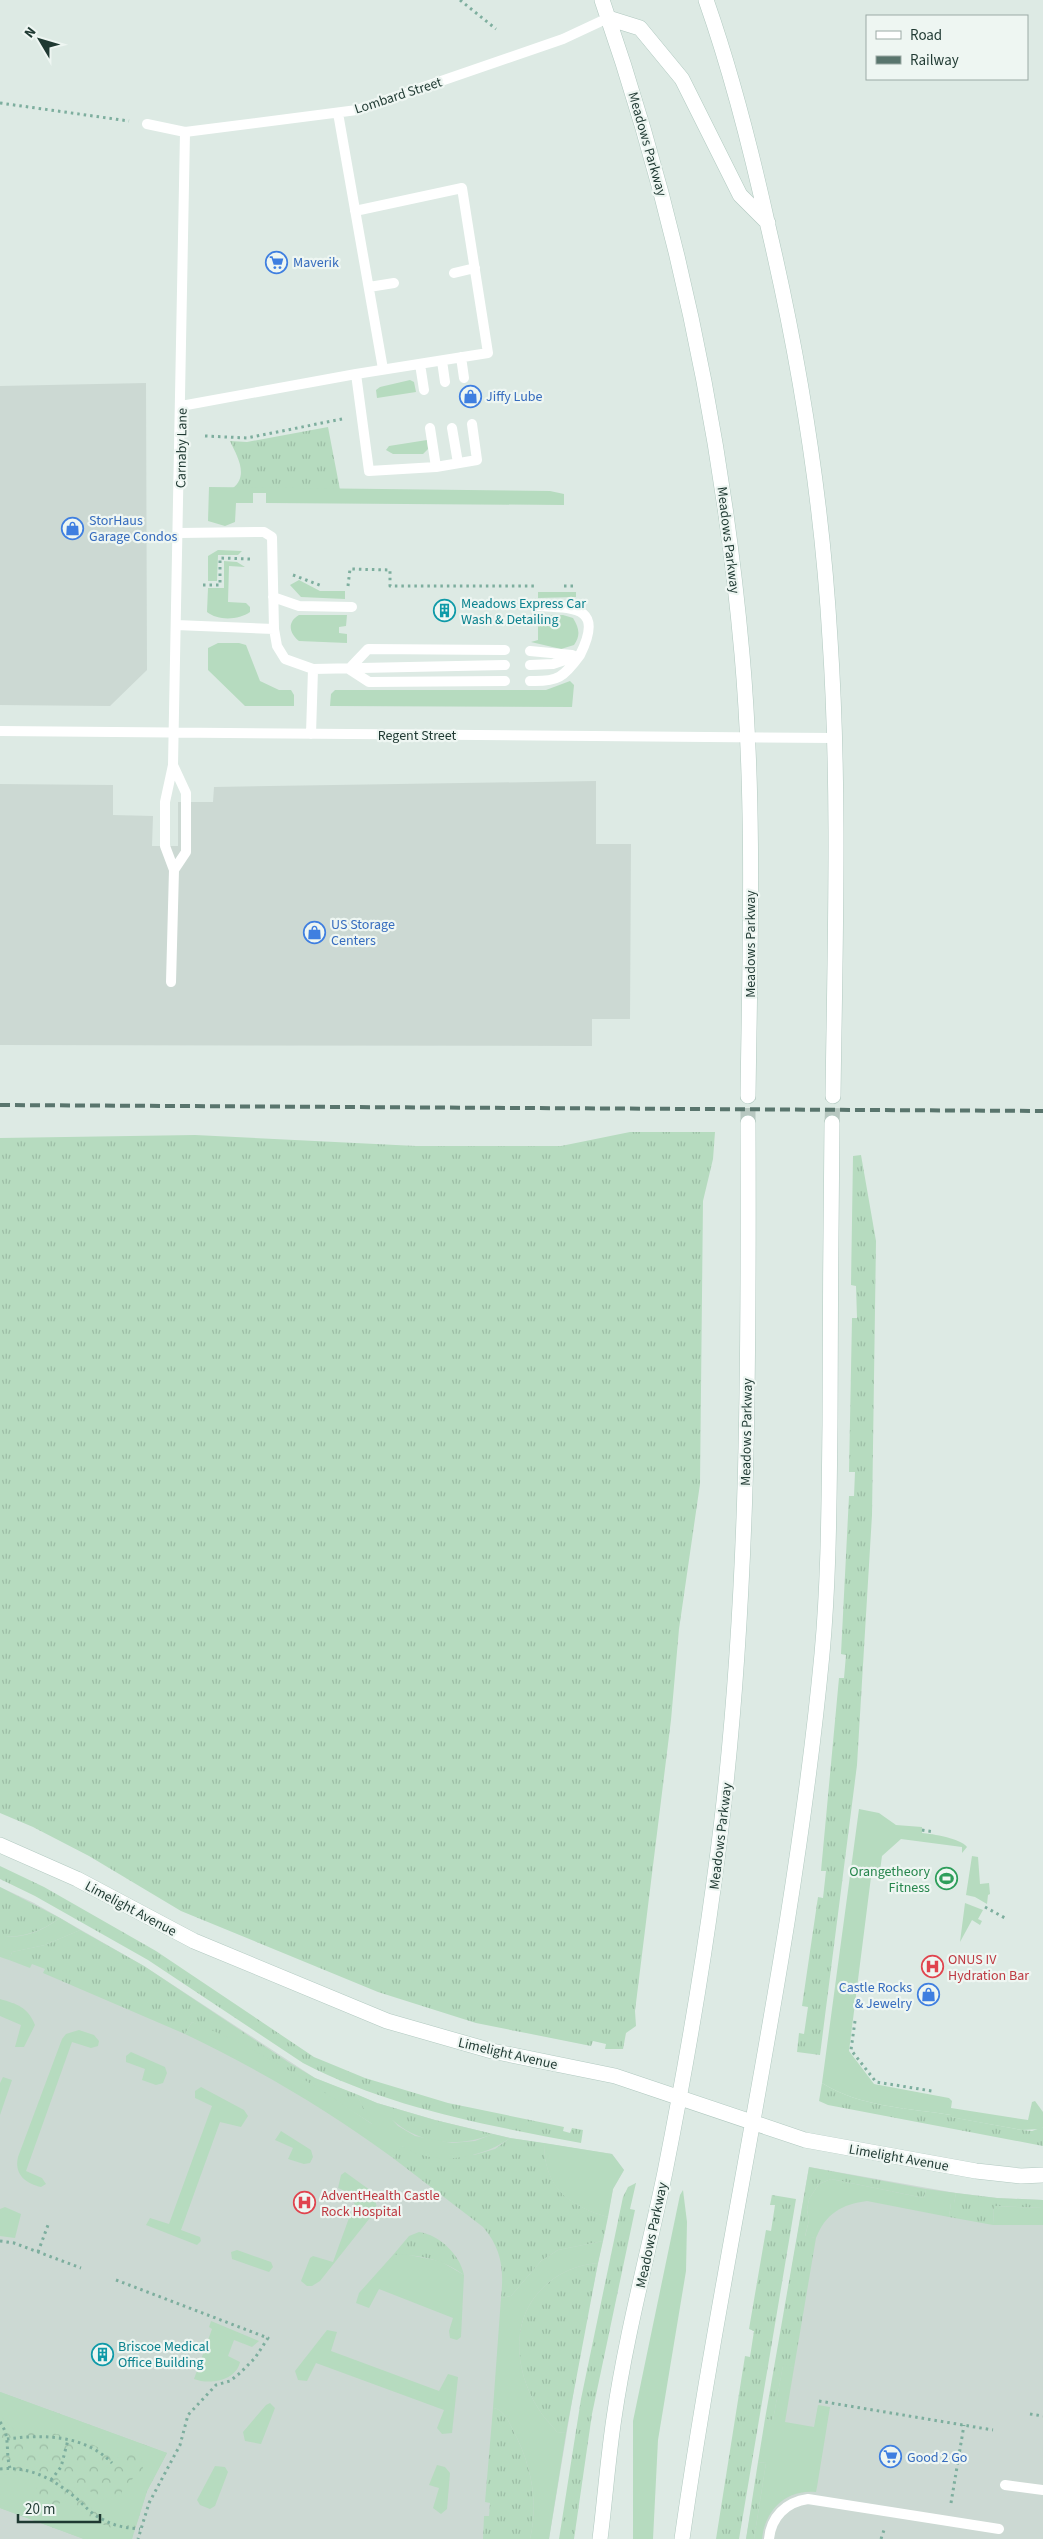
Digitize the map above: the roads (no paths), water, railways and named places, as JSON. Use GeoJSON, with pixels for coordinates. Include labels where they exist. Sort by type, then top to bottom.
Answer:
{"type":"FeatureCollection","features":[{"type":"Feature","properties":{"kind":"main road","name":"Meadows Parkway"},"geometry":{"type":"LineString","coordinates":[[602,0],[653,160],[678,252],[696,334],[727,519],[742,655],[747,736],[750,869],[748,1096]]}},
{"type":"Feature","properties":{"kind":"main road"},"geometry":{"type":"LineString","coordinates":[[706,0],[741,114],[768,223],[802,387],[817,491],[830,639],[834,738],[833,1096]]}},
{"type":"Feature","properties":{"kind":"main road"},"geometry":{"type":"LineString","coordinates":[[608,18],[640,28],[682,79],[740,195],[768,223]]}},
{"type":"Feature","properties":{"kind":"main road","name":"Meadows Parkway"},"geometry":{"type":"LineString","coordinates":[[600,2539],[614,2417],[690,2040],[715,1880],[738,1655],[747,1414],[748,1123]]}},
{"type":"Feature","properties":{"kind":"main road"},"geometry":{"type":"LineString","coordinates":[[682,2539],[698,2426],[752,2122],[801,1826],[822,1650],[828,1532],[832,1123]]}},
{"type":"Feature","properties":{"kind":"main road","name":"Limelight Avenue"},"geometry":{"type":"LineString","coordinates":[[0,1845],[78,1879],[194,1941],[380,2018],[492,2051],[615,2076],[805,2140],[909,2159],[1021,2176],[1043,2175]]}},
{"type":"Feature","properties":{"kind":"lane","name":"Lombard Street"},"geometry":{"type":"LineString","coordinates":[[147,124],[185,132],[357,110],[563,39],[608,18]]}},
{"type":"Feature","properties":{"kind":"lane"},"geometry":{"type":"LineString","coordinates":[[338,113],[383,369]]}},
{"type":"Feature","properties":{"kind":"lane","name":"Carnaby Lane"},"geometry":{"type":"LineString","coordinates":[[174,870],[164,846],[165,802],[173,765],[174,731],[185,132]]}},
{"type":"Feature","properties":{"kind":"lane"},"geometry":{"type":"LineString","coordinates":[[181,406],[383,369],[488,353],[462,188],[355,211]]}},
{"type":"Feature","properties":{"kind":"lane"},"geometry":{"type":"LineString","coordinates":[[454,273],[475,268]]}},
{"type":"Feature","properties":{"kind":"lane"},"geometry":{"type":"LineString","coordinates":[[369,288],[394,283]]}},
{"type":"Feature","properties":{"kind":"lane"},"geometry":{"type":"LineString","coordinates":[[460,357],[464,378]]}},
{"type":"Feature","properties":{"kind":"lane"},"geometry":{"type":"LineString","coordinates":[[442,361],[445,382]]}},
{"type":"Feature","properties":{"kind":"lane"},"geometry":{"type":"LineString","coordinates":[[420,364],[424,390]]}},
{"type":"Feature","properties":{"kind":"lane"},"geometry":{"type":"LineString","coordinates":[[356,374],[369,471],[436,467],[477,460],[472,424]]}},
{"type":"Feature","properties":{"kind":"lane"},"geometry":{"type":"LineString","coordinates":[[430,428],[436,467]]}},
{"type":"Feature","properties":{"kind":"lane"},"geometry":{"type":"LineString","coordinates":[[452,428],[458,463]]}},
{"type":"Feature","properties":{"kind":"lane"},"geometry":{"type":"LineString","coordinates":[[179,533],[264,532],[272,537],[274,629],[277,646],[284,659],[313,669],[505,665]]}},
{"type":"Feature","properties":{"kind":"lane"},"geometry":{"type":"LineString","coordinates":[[273,597],[299,606],[352,607]]}},
{"type":"Feature","properties":{"kind":"lane"},"geometry":{"type":"LineString","coordinates":[[530,681],[556,680],[568,673],[580,655],[588,633],[585,614],[573,608],[538,606]]}},
{"type":"Feature","properties":{"kind":"lane"},"geometry":{"type":"LineString","coordinates":[[176,625],[274,629]]}},
{"type":"Feature","properties":{"kind":"lane"},"geometry":{"type":"LineString","coordinates":[[349,669],[368,649],[505,650]]}},
{"type":"Feature","properties":{"kind":"lane"},"geometry":{"type":"LineString","coordinates":[[530,651],[580,655]]}},
{"type":"Feature","properties":{"kind":"lane"},"geometry":{"type":"LineString","coordinates":[[530,665],[553,664],[580,655]]}},
{"type":"Feature","properties":{"kind":"lane"},"geometry":{"type":"LineString","coordinates":[[311,734],[313,669]]}},
{"type":"Feature","properties":{"kind":"lane"},"geometry":{"type":"LineString","coordinates":[[349,669],[370,682],[505,681]]}},
{"type":"Feature","properties":{"kind":"lane","name":"Regent Street"},"geometry":{"type":"LineString","coordinates":[[0,731],[834,738]]}},
{"type":"Feature","properties":{"kind":"lane"},"geometry":{"type":"LineString","coordinates":[[171,982],[174,870],[186,852],[186,793],[173,765]]}},
{"type":"Feature","properties":{"kind":"lane"},"geometry":{"type":"LineString","coordinates":[[1006,2485],[1043,2490]]}},
{"type":"Feature","properties":{"kind":"lane"},"geometry":{"type":"LineString","coordinates":[[769,2539],[776,2516],[786,2506],[798,2500],[808,2499],[999,2528]]}},
{"type":"Feature","properties":{"kind":"tunnel"},"geometry":{"type":"LineString","coordinates":[[748,1096],[748,1123]]}},
{"type":"Feature","properties":{"kind":"tunnel"},"geometry":{"type":"LineString","coordinates":[[832,1123],[833,1096]]}},
{"type":"Feature","properties":{"kind":"railway"},"geometry":{"type":"LineString","coordinates":[[0,1105],[1043,1111]]}},
{"type":"Feature","properties":{"kind":"place","name":"Maverik"},"geometry":{"type":"Point","coordinates":[277,262]}},
{"type":"Feature","properties":{"kind":"place","name":"Jiffy Lube"},"geometry":{"type":"Point","coordinates":[470,396]}},
{"type":"Feature","properties":{"kind":"place","name":"StorHaus Garage Condos"},"geometry":{"type":"Point","coordinates":[73,528]}},
{"type":"Feature","properties":{"kind":"place","name":"Meadows Express Car Wash & Detailing"},"geometry":{"type":"Point","coordinates":[445,611]}},
{"type":"Feature","properties":{"kind":"place","name":"US Storage Centers"},"geometry":{"type":"Point","coordinates":[315,932]}},
{"type":"Feature","properties":{"kind":"place","name":"Orangetheory Fitness"},"geometry":{"type":"Point","coordinates":[946,1879]}},
{"type":"Feature","properties":{"kind":"place","name":"ONUS IV Hydration Bar"},"geometry":{"type":"Point","coordinates":[932,1967]}},
{"type":"Feature","properties":{"kind":"place","name":"Castle Rocks & Jewelry"},"geometry":{"type":"Point","coordinates":[928,1995]}},
{"type":"Feature","properties":{"kind":"place","name":"AdventHealth Castle Rock Hospital"},"geometry":{"type":"Point","coordinates":[305,2203]}},
{"type":"Feature","properties":{"kind":"place","name":"Briscoe Medical Office Building"},"geometry":{"type":"Point","coordinates":[102,2354]}},
{"type":"Feature","properties":{"kind":"place","name":"Good 2 Go"},"geometry":{"type":"Point","coordinates":[891,2457]}}]}
